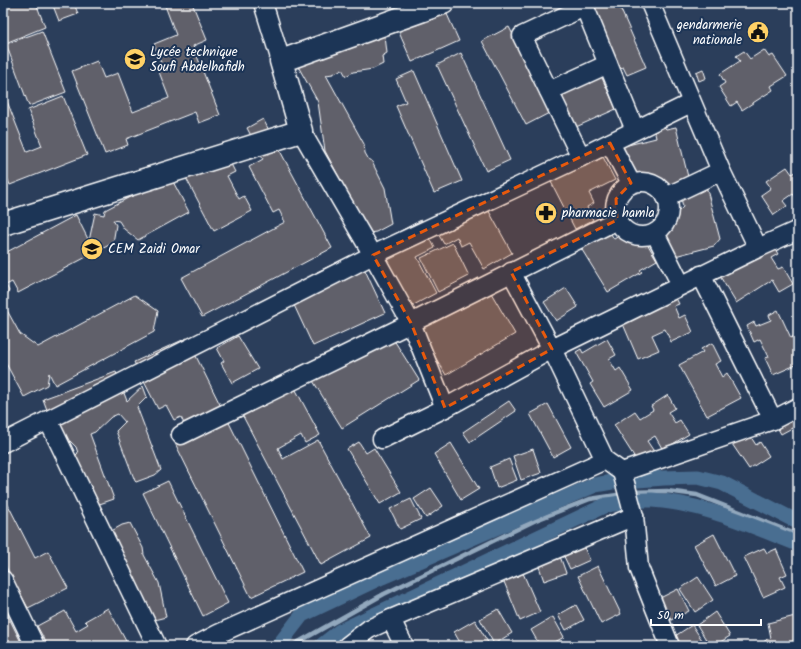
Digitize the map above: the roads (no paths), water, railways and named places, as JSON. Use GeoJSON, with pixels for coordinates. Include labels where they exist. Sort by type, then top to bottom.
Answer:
{"type":"FeatureCollection","features":[{"type":"Feature","properties":{"kind":"street"},"geometry":{"type":"LineString","coordinates":[[264,3],[301,131],[411,323],[445,408]]}},
{"type":"Feature","properties":{"kind":"street"},"geometry":{"type":"LineString","coordinates":[[281,61],[443,3]]}},
{"type":"Feature","properties":{"kind":"street"},"geometry":{"type":"LineString","coordinates":[[650,3],[691,103],[721,171],[758,248]]}},
{"type":"Feature","properties":{"kind":"street"},"geometry":{"type":"LineString","coordinates":[[581,157],[522,36],[584,5],[635,130]]}},
{"type":"Feature","properties":{"kind":"street"},"geometry":{"type":"LineString","coordinates":[[549,91],[608,64]]}},
{"type":"Feature","properties":{"kind":"street"},"geometry":{"type":"LineString","coordinates":[[3,443],[373,255],[581,157],[691,103]]}},
{"type":"Feature","properties":{"kind":"street"},"geometry":{"type":"LineString","coordinates":[[3,224],[301,131]]}},
{"type":"Feature","properties":{"kind":"street"},"geometry":{"type":"LineString","coordinates":[[610,143],[631,183]]}},
{"type":"Feature","properties":{"kind":"street"},"geometry":{"type":"LineString","coordinates":[[666,196],[721,171]]}},
{"type":"Feature","properties":{"kind":"street"},"geometry":{"type":"LineString","coordinates":[[637,181],[646,181],[661,188],[666,196],[669,203],[667,219],[663,226],[655,233],[642,236],[634,235],[621,227],[617,220],[614,206],[616,199],[624,187],[637,181]]}},
{"type":"Feature","properties":{"kind":"street"},"geometry":{"type":"LineString","coordinates":[[181,435],[411,323],[617,220]]}},
{"type":"Feature","properties":{"kind":"street"},"geometry":{"type":"LineString","coordinates":[[382,439],[445,408],[552,349],[681,285],[798,230]]}},
{"type":"Feature","properties":{"kind":"street"},"geometry":{"type":"LineString","coordinates":[[655,233],[681,285]]}},
{"type":"Feature","properties":{"kind":"street"},"geometry":{"type":"LineString","coordinates":[[511,272],[552,349],[605,460],[624,476],[633,509],[639,568],[665,644]]}},
{"type":"Feature","properties":{"kind":"street"},"geometry":{"type":"LineString","coordinates":[[701,276],[773,420]]}},
{"type":"Feature","properties":{"kind":"street"},"geometry":{"type":"LineString","coordinates":[[624,476],[773,420],[798,407]]}},
{"type":"Feature","properties":{"kind":"street"},"geometry":{"type":"LineString","coordinates":[[48,420],[157,646]]}},
{"type":"Feature","properties":{"kind":"street"},"geometry":{"type":"LineString","coordinates":[[195,646],[218,634],[605,460]]}},
{"type":"Feature","properties":{"kind":"street"},"geometry":{"type":"LineString","coordinates":[[347,646],[369,629],[633,509]]}},
{"type":"Feature","properties":{"kind":"street"},"geometry":{"type":"LineString","coordinates":[[3,580],[35,646]]}},
{"type":"Feature","properties":{"kind":"street"},"geometry":{"type":"LineString","coordinates":[[391,619],[404,646]]}},
{"type":"Feature","properties":{"kind":"waterway"},"geometry":{"type":"LineString","coordinates":[[278,646],[302,615],[382,577],[595,485],[612,482],[698,477],[722,483],[798,522]]}},
{"type":"Feature","properties":{"kind":"waterway"},"geometry":{"type":"LineString","coordinates":[[631,492],[667,491],[697,495],[798,535]]}},
{"type":"Feature","properties":{"kind":"waterway"},"geometry":{"type":"LineString","coordinates":[[293,646],[384,594],[536,520],[590,499],[624,494]]}},
{"type":"Feature","properties":{"kind":"waterway"},"geometry":{"type":"LineString","coordinates":[[321,646],[340,631],[606,505],[646,500],[671,502],[708,510],[798,544]]}},
{"type":"Feature","properties":{"kind":"place","name":"gendarmerie nationale"},"geometry":{"type":"Point","coordinates":[758,32]}},
{"type":"Feature","properties":{"kind":"place","name":"Lycée technique Soufi Abdelhafidh"},"geometry":{"type":"Point","coordinates":[135,59]}},
{"type":"Feature","properties":{"kind":"place","name":"pharmacie hamla"},"geometry":{"type":"Point","coordinates":[546,213]}},
{"type":"Feature","properties":{"kind":"place","name":"CEM Zaidi Omar"},"geometry":{"type":"Point","coordinates":[92,249]}}]}
